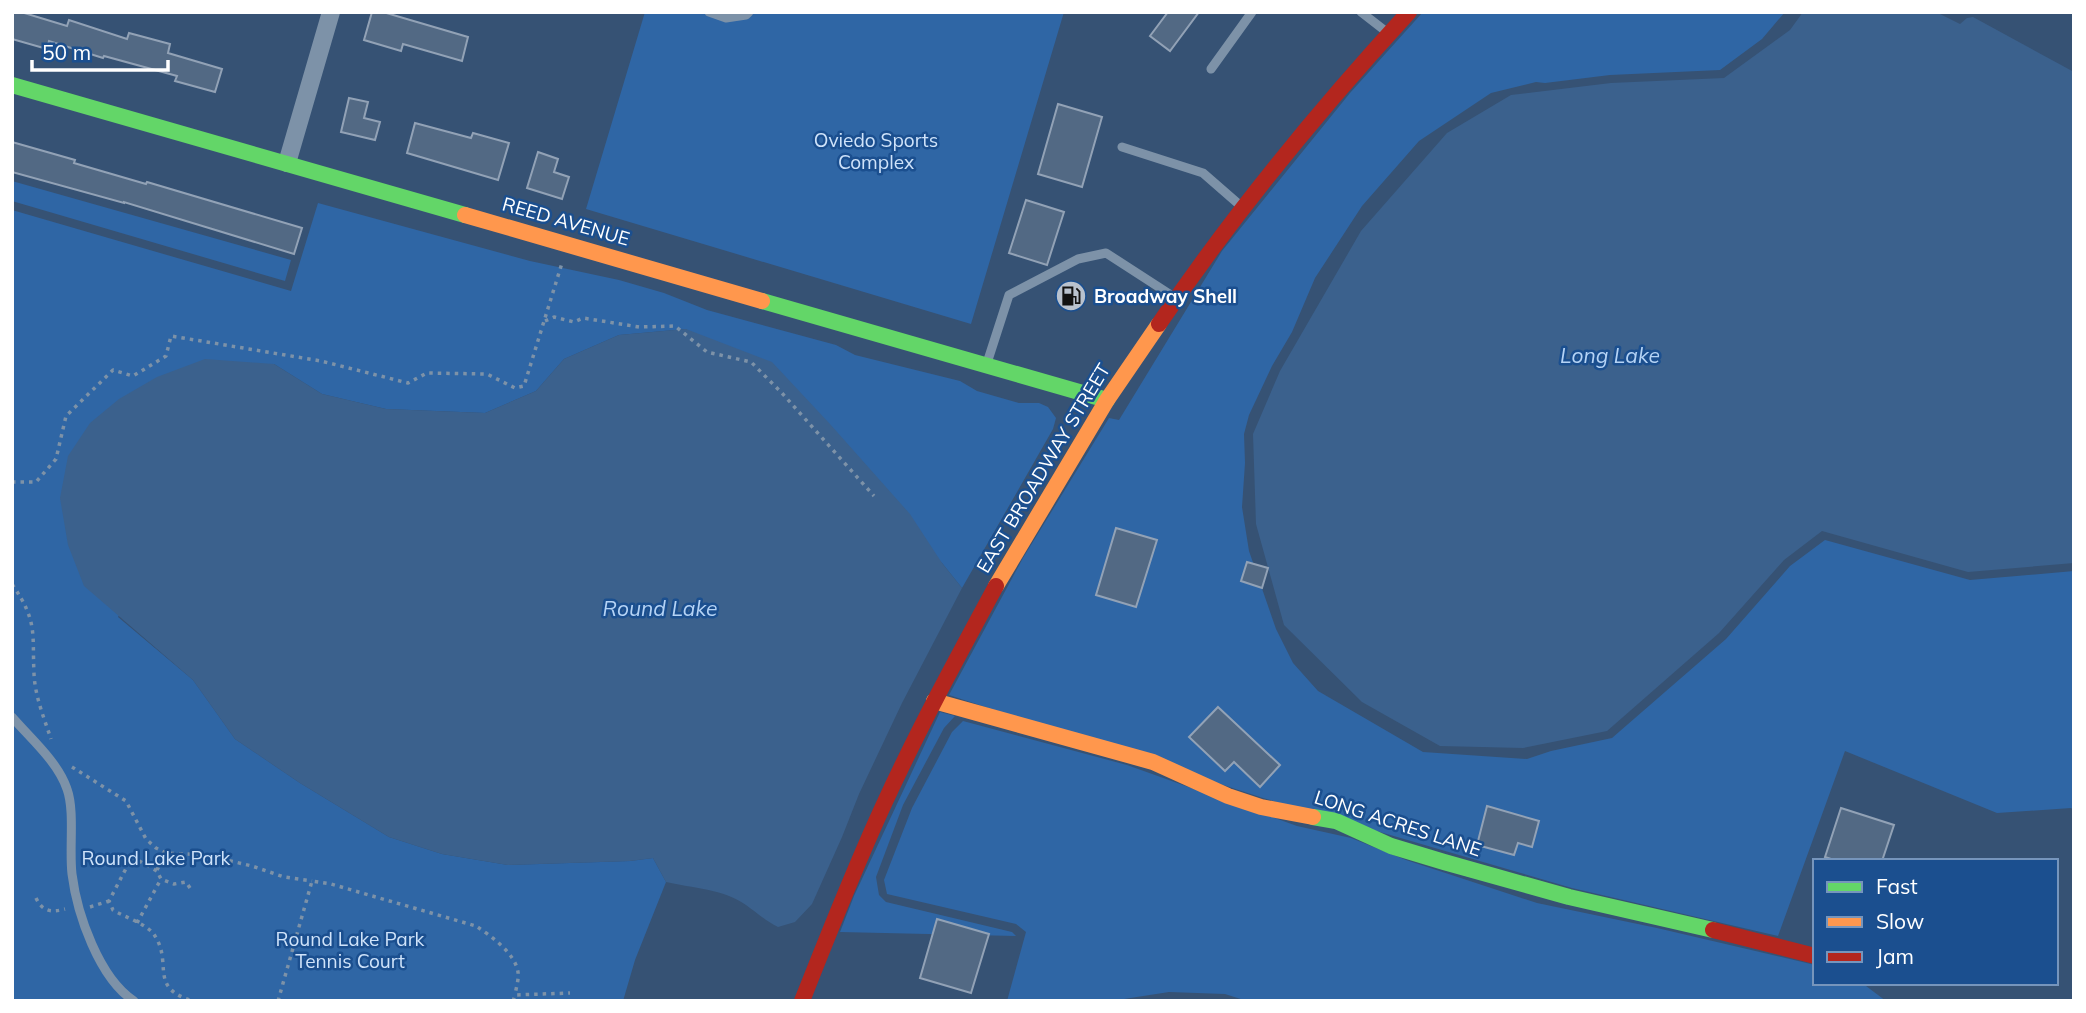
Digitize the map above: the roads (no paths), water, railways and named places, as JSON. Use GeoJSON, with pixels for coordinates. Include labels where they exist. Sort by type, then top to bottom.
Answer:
{"type":"FeatureCollection","features":[{"type":"Feature","properties":{"kind":"street"},"geometry":{"type":"LineString","coordinates":[[287,163],[331,12]]}},
{"type":"Feature","properties":{"kind":"street","name":"EAST BROADWAY STREET"},"geometry":{"type":"LineString","coordinates":[[802,1001],[845,892],[934,701],[1014,553],[1107,400],[1208,251],[1341,86],[1409,12]]}},
{"type":"Feature","properties":{"kind":"street","name":"REED AVENUE"},"geometry":{"type":"LineString","coordinates":[[12,85],[1107,400]]}},
{"type":"Feature","properties":{"kind":"street","name":"LONG ACRES LANE"},"geometry":{"type":"LineString","coordinates":[[934,701],[1153,762],[1228,796],[1262,807],[1336,821],[1391,846],[1456,865],[1569,897],[1737,934],[1813,955]]}},
{"type":"Feature","properties":{"kind":"lane"},"geometry":{"type":"LineString","coordinates":[[709,12],[726,19],[747,15],[749,12]]}},
{"type":"Feature","properties":{"kind":"lane"},"geometry":{"type":"LineString","coordinates":[[1211,69],[1252,12]]}},
{"type":"Feature","properties":{"kind":"lane"},"geometry":{"type":"LineString","coordinates":[[1361,12],[1389,34]]}},
{"type":"Feature","properties":{"kind":"lane"},"geometry":{"type":"LineString","coordinates":[[1122,147],[1203,173],[1243,208]]}},
{"type":"Feature","properties":{"kind":"lane"},"geometry":{"type":"LineString","coordinates":[[987,365],[1009,295],[1077,259],[1106,253],[1176,298]]}},
{"type":"Feature","properties":{"kind":"lane"},"geometry":{"type":"LineString","coordinates":[[12,717],[62,775],[68,793],[72,875],[94,953],[126,996],[134,1001]]}},
{"type":"Feature","properties":{"kind":"water","name":"Long Lake"},"geometry":{"type":"Polygon","coordinates":[[[1803,12],[1936,12],[1960,24],[1973,17],[2074,72],[2074,563],[1968,572],[1822,531],[1784,560],[1719,633],[1607,731],[1523,748],[1440,746],[1362,702],[1284,625],[1256,524],[1253,434],[1280,371],[1361,231],[1447,133],[1511,95],[1611,83],[1724,78],[1790,30],[1803,12]]]}},
{"type":"Feature","properties":{"kind":"water","name":"Round Lake"},"geometry":{"type":"Polygon","coordinates":[[[686,329],[772,362],[910,514],[962,588],[902,703],[812,904],[795,922],[778,927],[728,895],[666,882],[653,858],[508,865],[442,854],[389,837],[300,783],[235,739],[193,680],[84,586],[68,545],[60,498],[68,456],[90,423],[119,399],[157,377],[205,359],[274,364],[322,394],[386,409],[485,413],[536,391],[564,359],[619,335],[686,329]]]}},
{"type":"Feature","properties":{"kind":"place","name":"Broadway Shell"},"geometry":{"type":"Point","coordinates":[1071,296]}},
{"type":"Feature","properties":{"kind":"park label","name":"Oviedo Sports Complex"},"geometry":{"type":"Point","coordinates":[876,151]}},
{"type":"Feature","properties":{"kind":"park label","name":"Round Lake Park"},"geometry":{"type":"Point","coordinates":[156,858]}},
{"type":"Feature","properties":{"kind":"park label","name":"Round Lake Park Tennis Court"},"geometry":{"type":"Point","coordinates":[350,950]}}]}
